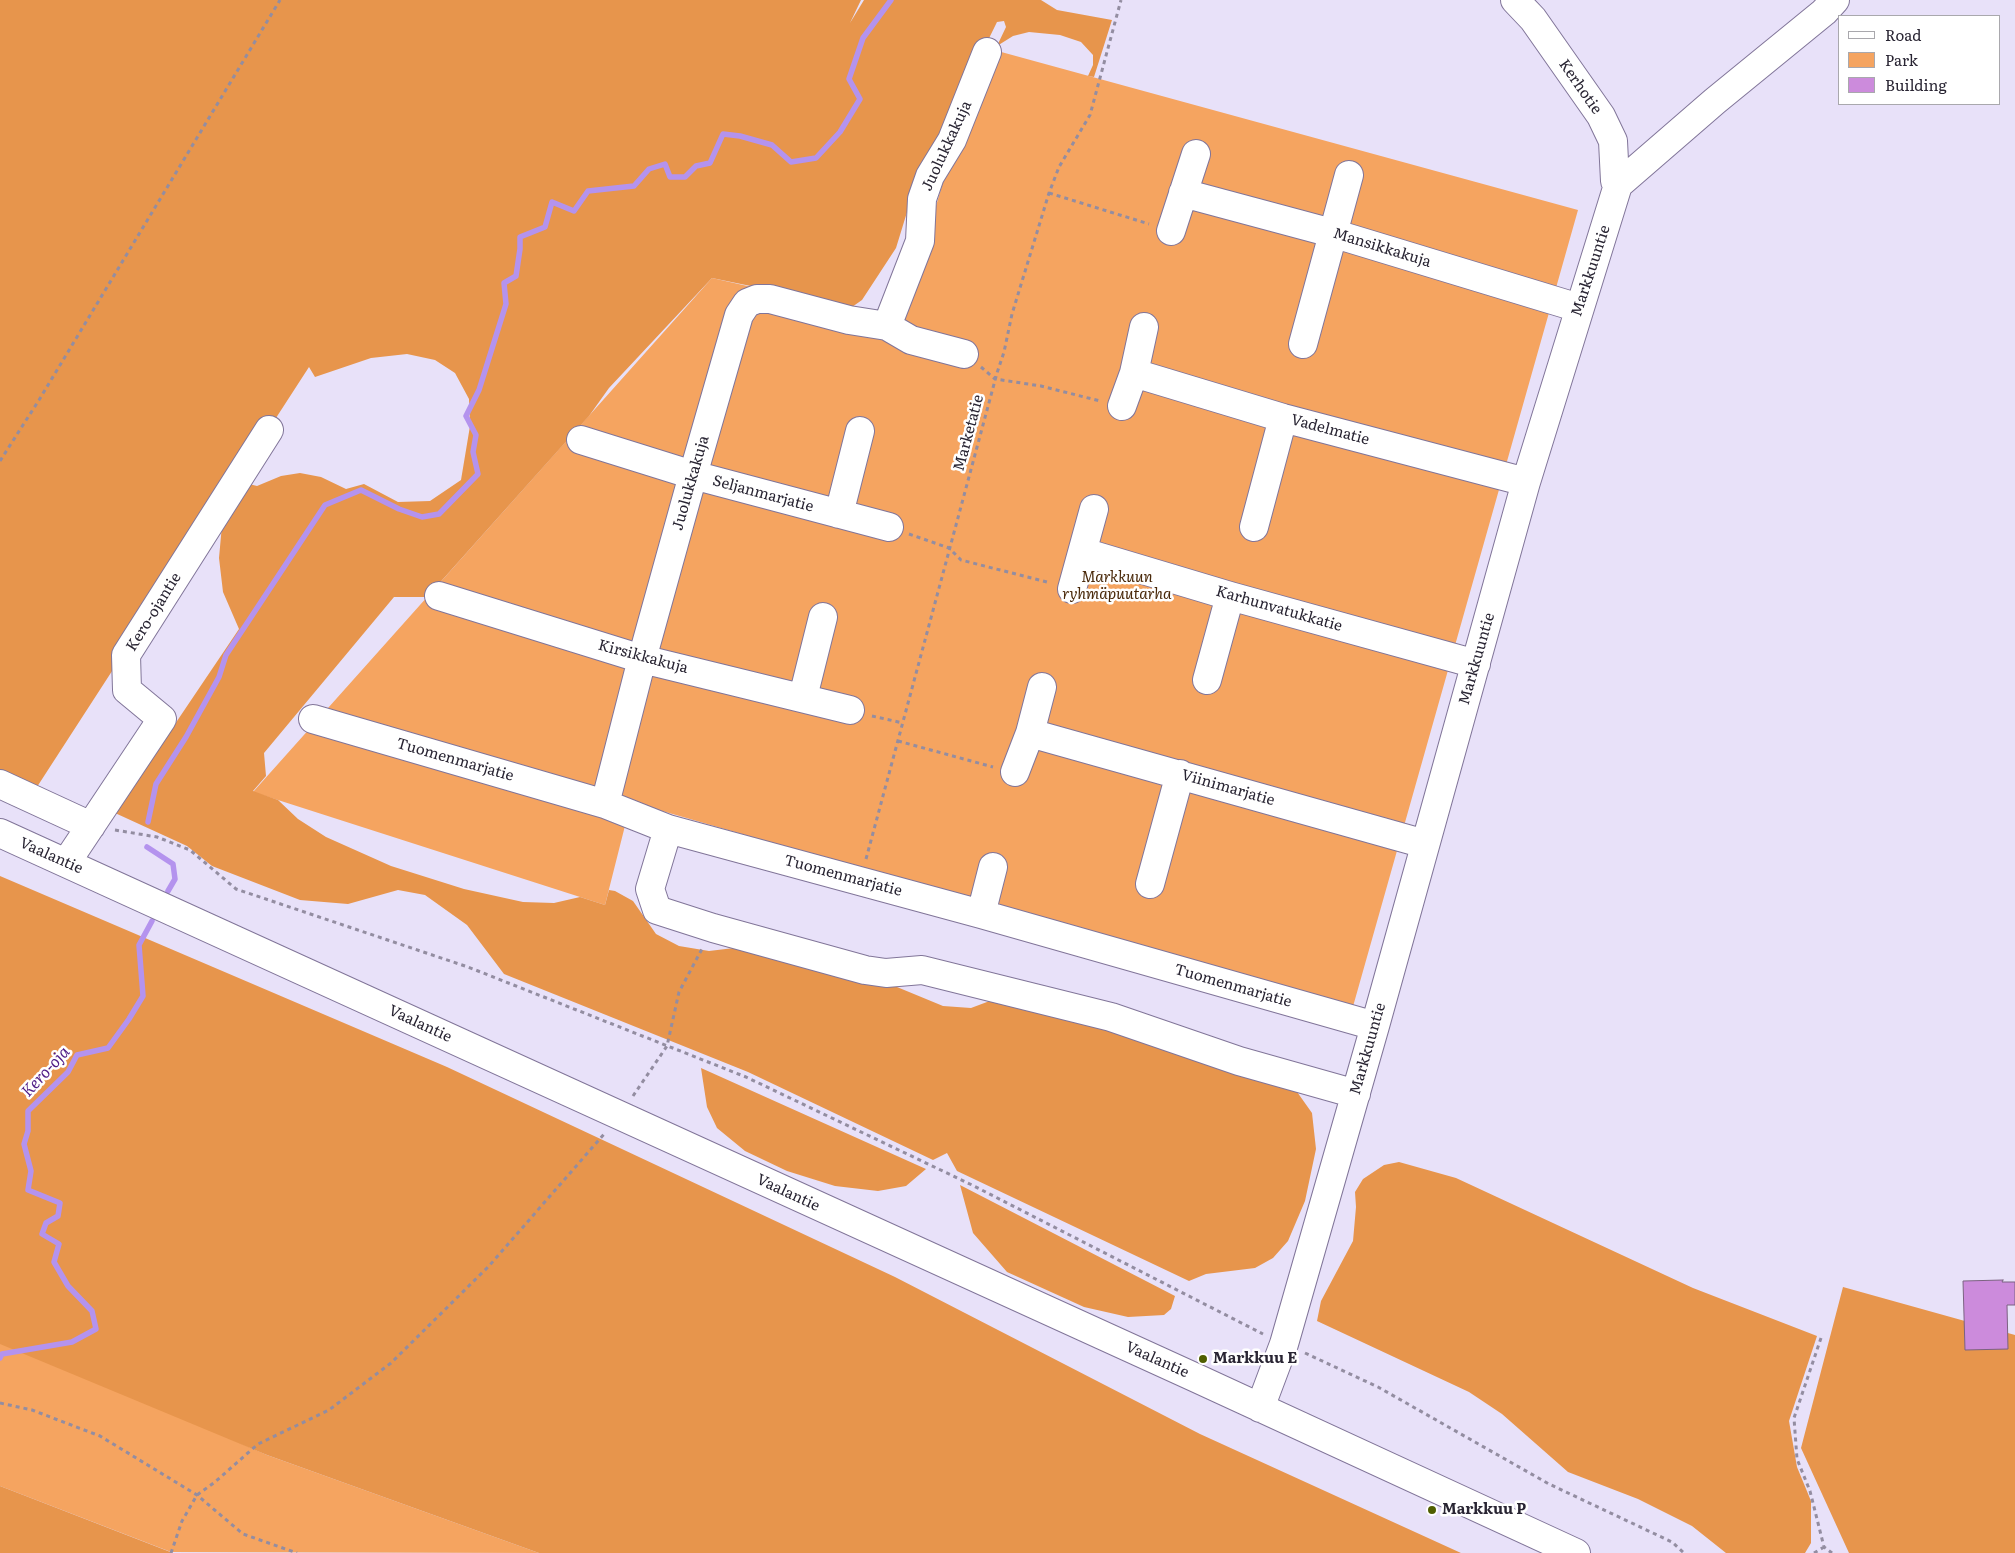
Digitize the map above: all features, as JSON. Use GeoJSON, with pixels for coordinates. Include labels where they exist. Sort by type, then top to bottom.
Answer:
{"type":"FeatureCollection","features":[{"type":"Feature","properties":{"kind":"street","name":"Kerhotie"},"geometry":{"type":"LineString","coordinates":[[1515,0],[1534,19],[1601,116],[1613,141],[1615,180],[1618,185]]}},
{"type":"Feature","properties":{"kind":"street"},"geometry":{"type":"LineString","coordinates":[[1618,185],[1715,101],[1824,12],[1835,0]]}},
{"type":"Feature","properties":{"kind":"street","name":"Juolukkakuja"},"geometry":{"type":"LineString","coordinates":[[887,326],[920,241],[922,199],[930,176],[952,140],[987,52]]}},
{"type":"Feature","properties":{"kind":"street"},"geometry":{"type":"LineString","coordinates":[[1172,231],[1196,154]]}},
{"type":"Feature","properties":{"kind":"street"},"geometry":{"type":"LineString","coordinates":[[1303,344],[1332,233],[1350,175]]}},
{"type":"Feature","properties":{"kind":"street","name":"Markkuuntie"},"geometry":{"type":"LineString","coordinates":[[1260,1408],[1284,1344],[1356,1094],[1526,482],[1618,185]]}},
{"type":"Feature","properties":{"kind":"street","name":"Mansikkakuja"},"geometry":{"type":"LineString","coordinates":[[1183,193],[1332,233],[1579,308]]}},
{"type":"Feature","properties":{"kind":"street","name":"Juolukkakuja"},"geometry":{"type":"LineString","coordinates":[[605,804],[692,475],[739,314],[746,303],[757,299],[770,299],[849,320],[887,326],[911,340],[964,354]]}},
{"type":"Feature","properties":{"kind":"street"},"geometry":{"type":"LineString","coordinates":[[1122,406],[1134,373],[1144,327]]}},
{"type":"Feature","properties":{"kind":"street","name":"Vadelmatie"},"geometry":{"type":"LineString","coordinates":[[1134,373],[1283,418],[1526,482]]}},
{"type":"Feature","properties":{"kind":"street"},"geometry":{"type":"LineString","coordinates":[[1254,527],[1283,418]]}},
{"type":"Feature","properties":{"kind":"street","name":"Kero-ojantie"},"geometry":{"type":"LineString","coordinates":[[66,863],[162,719],[127,690],[126,655],[269,430]]}},
{"type":"Feature","properties":{"kind":"street"},"geometry":{"type":"LineString","coordinates":[[839,514],[860,431]]}},
{"type":"Feature","properties":{"kind":"street","name":"Seljanmarjatie"},"geometry":{"type":"LineString","coordinates":[[581,440],[692,475],[888,527]]}},
{"type":"Feature","properties":{"kind":"street"},"geometry":{"type":"LineString","coordinates":[[1077,570],[1094,509]]}},
{"type":"Feature","properties":{"kind":"street","name":"Karhunvatukkatie"},"geometry":{"type":"LineString","coordinates":[[1077,570],[1230,596],[1476,664]]}},
{"type":"Feature","properties":{"kind":"street","name":"Kirsikkakuja"},"geometry":{"type":"LineString","coordinates":[[439,596],[642,659],[850,710]]}},
{"type":"Feature","properties":{"kind":"street"},"geometry":{"type":"LineString","coordinates":[[1207,680],[1230,596]]}},
{"type":"Feature","properties":{"kind":"street"},"geometry":{"type":"LineString","coordinates":[[803,697],[823,616]]}},
{"type":"Feature","properties":{"kind":"street"},"geometry":{"type":"LineString","coordinates":[[1016,772],[1030,733],[1042,687]]}},
{"type":"Feature","properties":{"kind":"street","name":"Tuomenmarjatie"},"geometry":{"type":"LineString","coordinates":[[313,719],[605,804],[668,829],[980,914],[1375,1026]]}},
{"type":"Feature","properties":{"kind":"street","name":"Viinimarjatie"},"geometry":{"type":"LineString","coordinates":[[1030,733],[1425,844]]}},
{"type":"Feature","properties":{"kind":"street"},"geometry":{"type":"LineString","coordinates":[[1150,884],[1180,774]]}},
{"type":"Feature","properties":{"kind":"street"},"geometry":{"type":"LineString","coordinates":[[0,784],[91,826]]}},
{"type":"Feature","properties":{"kind":"street"},"geometry":{"type":"LineString","coordinates":[[668,829],[650,890],[657,910],[713,928],[865,970],[886,973],[922,970],[1111,1017],[1239,1061],[1356,1094]]}},
{"type":"Feature","properties":{"kind":"street","name":"Vaalantie"},"geometry":{"type":"LineString","coordinates":[[0,833],[1444,1491],[1576,1553]]}},
{"type":"Feature","properties":{"kind":"street"},"geometry":{"type":"LineString","coordinates":[[980,914],[993,867]]}},
{"type":"Feature","properties":{"kind":"path"},"geometry":{"type":"LineString","coordinates":[[0,461],[39,400],[280,0]]}},
{"type":"Feature","properties":{"kind":"path","name":"Marketatie"},"geometry":{"type":"LineString","coordinates":[[860,881],[995,379],[1004,352],[1012,314],[1049,193],[1059,167],[1090,115],[1121,0]]}},
{"type":"Feature","properties":{"kind":"path"},"geometry":{"type":"LineString","coordinates":[[1049,193],[1172,231]]}},
{"type":"Feature","properties":{"kind":"path"},"geometry":{"type":"LineString","coordinates":[[995,379],[1042,386],[1122,406]]}},
{"type":"Feature","properties":{"kind":"path"},"geometry":{"type":"LineString","coordinates":[[888,527],[949,548],[961,560],[1047,582],[1077,570]]}},
{"type":"Feature","properties":{"kind":"path"},"geometry":{"type":"LineString","coordinates":[[850,710],[903,723]]}},
{"type":"Feature","properties":{"kind":"path"},"geometry":{"type":"LineString","coordinates":[[898,741],[1016,772]]}},
{"type":"Feature","properties":{"kind":"path"},"geometry":{"type":"LineString","coordinates":[[91,826],[157,837],[190,850],[236,889],[468,968],[746,1077],[963,1180],[1284,1344],[1378,1387],[1549,1484],[1672,1542],[1684,1553]]}},
{"type":"Feature","properties":{"kind":"path"},"geometry":{"type":"LineString","coordinates":[[171,1553],[182,1521],[197,1495],[215,1482],[258,1444],[329,1410],[391,1362],[489,1266],[620,1116],[667,1046],[679,992],[713,928]]}},
{"type":"Feature","properties":{"kind":"path"},"geometry":{"type":"LineString","coordinates":[[1821,1338],[1794,1418],[1797,1459],[1810,1490],[1824,1547],[1832,1553]]}},
{"type":"Feature","properties":{"kind":"path"},"geometry":{"type":"LineString","coordinates":[[0,1403],[32,1410],[100,1436],[197,1495],[243,1534],[297,1553]]}},
{"type":"Feature","properties":{"kind":"path"},"geometry":{"type":"LineString","coordinates":[[1814,1553],[1824,1547]]}},
{"type":"Feature","properties":{"kind":"green space","name":"Markkuun ryhmäpuutarha"},"geometry":{"type":"Polygon","coordinates":[[[983,47],[1578,210],[1352,1010],[631,802],[605,905],[253,792],[712,278],[902,321],[983,47]]]}},
{"type":"Feature","properties":{"kind":"green space"},"geometry":{"type":"Polygon","coordinates":[[[0,1337],[267,1455],[539,1553],[171,1552],[0,1486],[0,1337]]]}},
{"type":"Feature","properties":{"kind":"shaded area"},"geometry":{"type":"Polygon","coordinates":[[[0,0],[861,0],[850,23],[864,0],[1041,0],[1057,10],[1112,20],[1094,77],[1088,76],[1093,65],[1093,55],[1081,42],[1060,35],[1029,32],[1013,36],[997,46],[1006,27],[1004,21],[997,22],[942,134],[919,173],[896,248],[862,300],[852,307],[712,278],[609,388],[589,416],[427,597],[394,597],[264,753],[266,776],[253,791],[278,800],[298,819],[326,837],[391,866],[464,889],[523,902],[554,903],[580,897],[605,905],[609,890],[615,891],[633,901],[656,934],[679,946],[709,951],[751,946],[880,980],[943,1006],[971,1008],[995,999],[1107,1028],[1295,1089],[1312,1113],[1316,1149],[1305,1201],[1288,1241],[1273,1258],[1255,1268],[1206,1274],[1189,1281],[957,1171],[947,1153],[933,1160],[748,1072],[504,974],[467,925],[425,895],[398,890],[348,904],[300,900],[212,866],[187,846],[115,813],[239,629],[223,592],[219,558],[222,525],[249,484],[257,486],[281,476],[300,473],[321,477],[346,489],[364,484],[398,502],[430,501],[461,480],[470,426],[469,399],[455,373],[435,360],[407,354],[371,358],[315,377],[309,367],[35,790],[0,769],[0,0]]]}},
{"type":"Feature","properties":{"kind":"shaded area"},"geometry":{"type":"Polygon","coordinates":[[[0,876],[447,1067],[895,1277],[1200,1434],[1461,1553],[539,1553],[267,1455],[0,1344],[0,876]]]}},
{"type":"Feature","properties":{"kind":"shaded area"},"geometry":{"type":"Polygon","coordinates":[[[701,1068],[926,1169],[906,1186],[878,1191],[835,1186],[787,1171],[745,1151],[717,1128],[707,1107],[701,1068]]]}},
{"type":"Feature","properties":{"kind":"shaded area"},"geometry":{"type":"Polygon","coordinates":[[[1399,1162],[1456,1178],[1693,1288],[1817,1336],[1789,1421],[1797,1467],[1811,1501],[1811,1543],[1805,1553],[1726,1553],[1692,1526],[1638,1499],[1568,1472],[1502,1414],[1469,1392],[1317,1321],[1321,1301],[1353,1241],[1356,1207],[1355,1192],[1363,1179],[1384,1165],[1399,1162]]]}},
{"type":"Feature","properties":{"kind":"shaded area"},"geometry":{"type":"Polygon","coordinates":[[[960,1185],[1175,1296],[1171,1309],[1164,1315],[1128,1317],[1084,1307],[1007,1272],[973,1233],[960,1185]]]}},
{"type":"Feature","properties":{"kind":"shaded area"},"geometry":{"type":"Polygon","coordinates":[[[1843,1287],[2015,1335],[2015,1553],[1849,1553],[1801,1448],[1843,1287]]]}},
{"type":"Feature","properties":{"kind":"shaded area"},"geometry":{"type":"Polygon","coordinates":[[[0,1486],[173,1553],[0,1553],[0,1486]]]}},
{"type":"Feature","properties":{"kind":"building"},"geometry":{"type":"Polygon","coordinates":[[[2003,1280],[2002,1282],[2015,1282],[2015,1305],[2007,1305],[2008,1349],[1965,1350],[1963,1281],[2003,1280]]]}},
{"type":"Feature","properties":{"kind":"waterway"},"geometry":{"type":"LineString","coordinates":[[148,822],[156,784],[186,737],[219,677],[226,655],[325,505],[361,490],[399,509],[422,517],[439,514],[478,474],[473,452],[476,435],[466,416],[479,390],[506,304],[504,283],[516,276],[520,237],[545,227],[552,202],[574,211],[588,191],[634,186],[649,169],[665,164],[670,177],[685,177],[696,166],[710,163],[723,134],[740,136],[772,145],[791,162],[816,158],[840,132],[860,99],[849,79],[863,38],[891,0]]}},
{"type":"Feature","properties":{"kind":"waterway","name":"Kero-oja"},"geometry":{"type":"LineString","coordinates":[[147,847],[173,864],[175,879],[168,891]]}},
{"type":"Feature","properties":{"kind":"waterway","name":"Kero-oja"},"geometry":{"type":"LineString","coordinates":[[0,1358],[2,1354],[72,1342],[96,1329],[92,1311],[68,1286],[54,1262],[59,1244],[42,1234],[46,1223],[58,1216],[60,1203],[28,1190],[31,1171],[24,1144],[28,1131],[28,1111],[68,1072],[77,1055],[108,1048],[129,1019],[143,996],[139,945],[152,921]]}},
{"type":"Feature","properties":{"kind":"place","name":"Markkuu E"},"geometry":{"type":"Point","coordinates":[1203,1359]}},
{"type":"Feature","properties":{"kind":"place","name":"Markkuu P"},"geometry":{"type":"Point","coordinates":[1432,1510]}}]}
